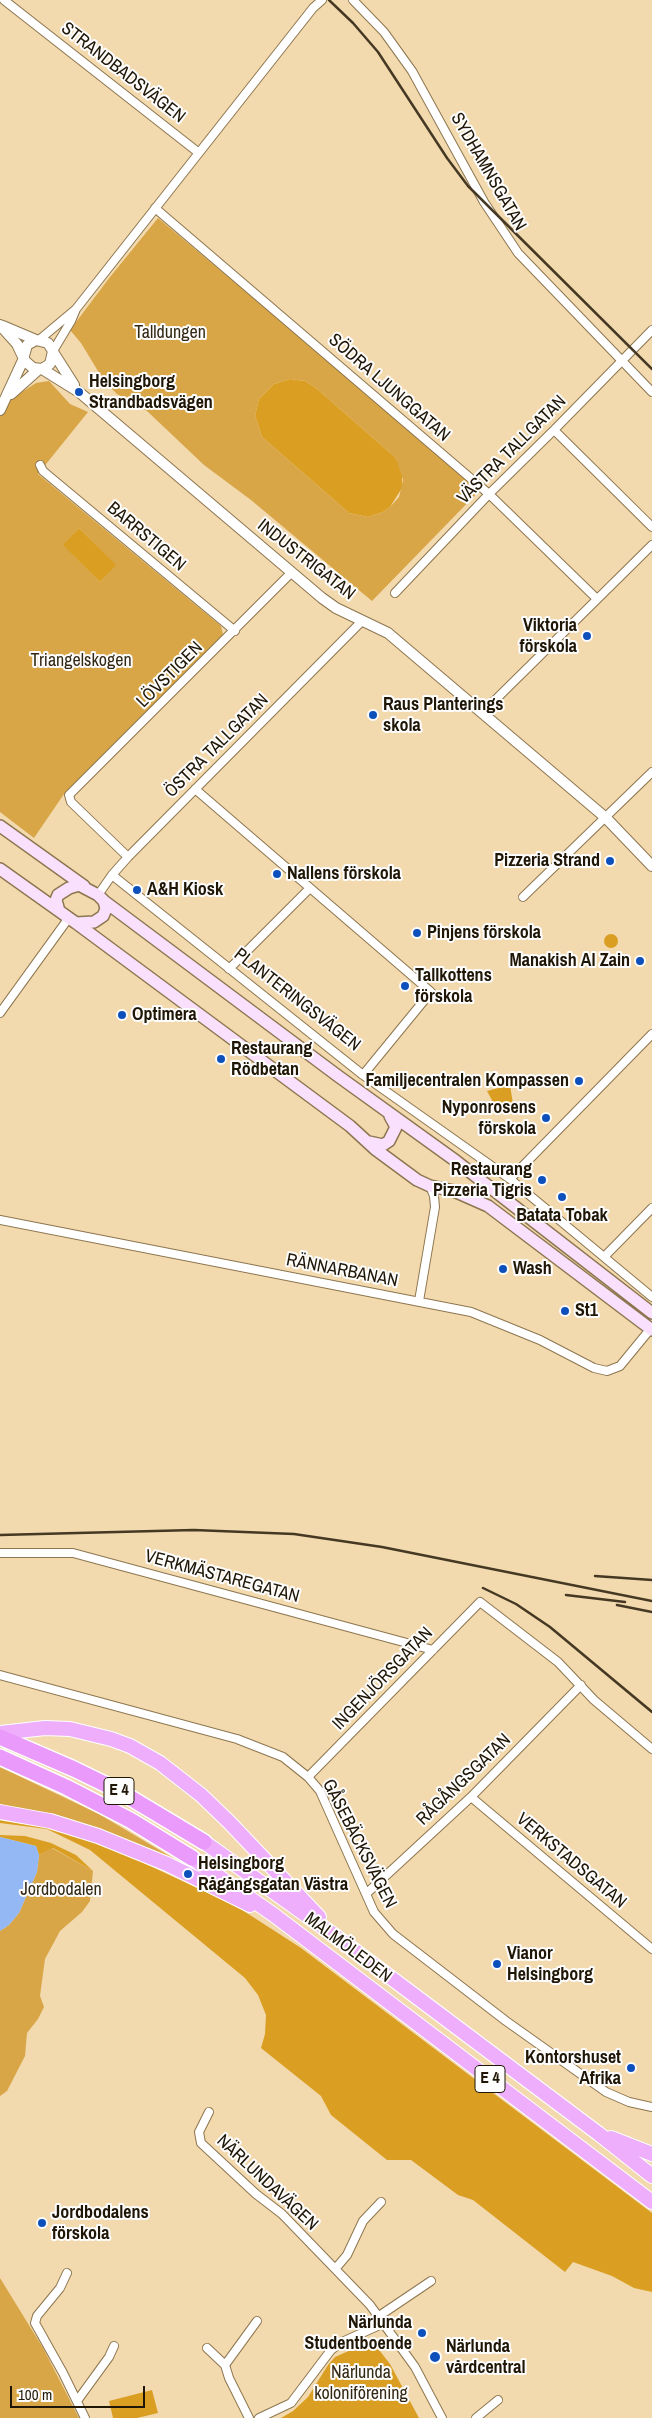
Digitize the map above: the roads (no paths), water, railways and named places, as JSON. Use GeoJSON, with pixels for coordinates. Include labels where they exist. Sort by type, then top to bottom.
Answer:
{"type":"FeatureCollection","features":[{"type":"Feature","properties":{"kind":"highway"},"geometry":{"type":"LineString","coordinates":[[0,1733],[45,1728],[70,1729],[111,1739],[130,1746],[160,1763],[201,1795],[230,1823],[305,1900],[334,1935]]}},
{"type":"Feature","properties":{"kind":"highway","name":"MALMÖLEDEN"},"geometry":{"type":"LineString","coordinates":[[0,1738],[74,1769],[119,1791],[204,1842],[334,1935],[652,2176]]}},
{"type":"Feature","properties":{"kind":"highway","name":"MALMÖLEDEN"},"geometry":{"type":"LineString","coordinates":[[0,1757],[66,1787],[130,1820],[192,1858],[274,1915],[652,2202]]}},
{"type":"Feature","properties":{"kind":"highway"},"geometry":{"type":"LineString","coordinates":[[0,1812],[50,1821],[128,1847],[274,1915]]}},
{"type":"Feature","properties":{"kind":"highway"},"geometry":{"type":"LineString","coordinates":[[599,2134],[652,2154]]}},
{"type":"Feature","properties":{"kind":"main road"},"geometry":{"type":"LineString","coordinates":[[0,826],[101,898],[106,909],[103,916],[94,922],[72,921]]}},
{"type":"Feature","properties":{"kind":"main road"},"geometry":{"type":"LineString","coordinates":[[0,869],[350,1126],[417,1180],[430,1186],[454,1191],[488,1206],[651,1329]]}},
{"type":"Feature","properties":{"kind":"main road"},"geometry":{"type":"LineString","coordinates":[[59,911],[56,900],[58,895],[74,886],[84,886]]}},
{"type":"Feature","properties":{"kind":"main road","name":"PLANTERINGSVÄGEN"},"geometry":{"type":"LineString","coordinates":[[101,898],[383,1110],[456,1161],[652,1313]]}},
{"type":"Feature","properties":{"kind":"main road"},"geometry":{"type":"LineString","coordinates":[[367,1141],[378,1145],[386,1144],[396,1130],[394,1121],[383,1110]]}},
{"type":"Feature","properties":{"kind":"street","name":"STRANDBADSVÄGEN"},"geometry":{"type":"LineString","coordinates":[[4,0],[199,153]]}},
{"type":"Feature","properties":{"kind":"street"},"geometry":{"type":"LineString","coordinates":[[0,410],[7,398],[27,345],[38,340],[76,309],[313,8],[322,0]]}},
{"type":"Feature","properties":{"kind":"street","name":"SYDHAMNSGATAN"},"geometry":{"type":"LineString","coordinates":[[353,0],[384,32],[412,71],[484,202],[518,253],[652,392]]}},
{"type":"Feature","properties":{"kind":"street","name":"SÖDRA LJUNGGATAN"},"geometry":{"type":"LineString","coordinates":[[155,208],[489,494],[597,599]]}},
{"type":"Feature","properties":{"kind":"street"},"geometry":{"type":"LineString","coordinates":[[7,398],[41,369],[50,364],[53,352],[76,309]]}},
{"type":"Feature","properties":{"kind":"street"},"geometry":{"type":"LineString","coordinates":[[0,325],[48,343],[53,352]]}},
{"type":"Feature","properties":{"kind":"street"},"geometry":{"type":"LineString","coordinates":[[0,325],[17,344],[29,366],[41,369]]}},
{"type":"Feature","properties":{"kind":"street","name":"VÄSTRA TALLGATAN"},"geometry":{"type":"LineString","coordinates":[[396,593],[489,494],[652,330]]}},
{"type":"Feature","properties":{"kind":"street","name":"INDUSTRIGATAN"},"geometry":{"type":"LineString","coordinates":[[53,352],[79,392]]}},
{"type":"Feature","properties":{"kind":"street","name":"INDUSTRIGATAN"},"geometry":{"type":"LineString","coordinates":[[41,369],[79,392],[336,608],[388,632],[606,818],[652,866]]}},
{"type":"Feature","properties":{"kind":"street"},"geometry":{"type":"LineString","coordinates":[[554,430],[652,526]]}},
{"type":"Feature","properties":{"kind":"street","name":"BARRSTIGEN"},"geometry":{"type":"LineString","coordinates":[[40,465],[43,471],[235,631]]}},
{"type":"Feature","properties":{"kind":"street"},"geometry":{"type":"LineString","coordinates":[[482,713],[652,545]]}},
{"type":"Feature","properties":{"kind":"street","name":"LÖVSTIGEN"},"geometry":{"type":"LineString","coordinates":[[128,858],[69,798],[70,795],[292,572]]}},
{"type":"Feature","properties":{"kind":"street","name":"ÖSTRA TALLGATAN"},"geometry":{"type":"LineString","coordinates":[[101,898],[112,875],[128,858],[362,621]]}},
{"type":"Feature","properties":{"kind":"street"},"geometry":{"type":"LineString","coordinates":[[523,897],[652,772]]}},
{"type":"Feature","properties":{"kind":"street"},"geometry":{"type":"LineString","coordinates":[[195,789],[431,992],[363,1075]]}},
{"type":"Feature","properties":{"kind":"street","name":"PLANTERINGSVÄGEN"},"geometry":{"type":"LineString","coordinates":[[112,875],[363,1075],[510,1179],[652,1297]]}},
{"type":"Feature","properties":{"kind":"street"},"geometry":{"type":"LineString","coordinates":[[229,969],[309,889]]}},
{"type":"Feature","properties":{"kind":"street"},"geometry":{"type":"LineString","coordinates":[[0,1012],[72,921]]}},
{"type":"Feature","properties":{"kind":"street"},"geometry":{"type":"LineString","coordinates":[[510,1179],[652,1034]]}},
{"type":"Feature","properties":{"kind":"street"},"geometry":{"type":"LineString","coordinates":[[420,1301],[435,1207],[434,1196],[430,1186]]}},
{"type":"Feature","properties":{"kind":"street"},"geometry":{"type":"LineString","coordinates":[[604,1257],[652,1208]]}},
{"type":"Feature","properties":{"kind":"street","name":"RÄNNARBANAN"},"geometry":{"type":"LineString","coordinates":[[0,1220],[472,1312],[540,1340],[594,1368],[607,1371],[620,1366],[651,1329]]}},
{"type":"Feature","properties":{"kind":"street","name":"VERKMÄSTAREGATAN"},"geometry":{"type":"LineString","coordinates":[[0,1554],[74,1553],[433,1650]]}},
{"type":"Feature","properties":{"kind":"street","name":"INGENJÖRSGATAN"},"geometry":{"type":"LineString","coordinates":[[308,1777],[480,1602],[558,1662],[580,1685]]}},
{"type":"Feature","properties":{"kind":"street","name":"GÅSEBÄCKSVÄGEN"},"geometry":{"type":"LineString","coordinates":[[0,1675],[236,1739],[284,1757],[308,1777],[320,1791],[374,1912],[393,1934],[506,2021],[606,2092],[629,2102],[652,2107]]}},
{"type":"Feature","properties":{"kind":"street"},"geometry":{"type":"LineString","coordinates":[[580,1685],[594,1700],[652,1749]]}},
{"type":"Feature","properties":{"kind":"street","name":"RÅGÅNGSGATAN"},"geometry":{"type":"LineString","coordinates":[[367,1893],[471,1797],[580,1685]]}},
{"type":"Feature","properties":{"kind":"street","name":"VERKSTADSGATAN"},"geometry":{"type":"LineString","coordinates":[[471,1797],[652,1949]]}},
{"type":"Feature","properties":{"kind":"street","name":"NÄRLUNDAVÄGEN"},"geometry":{"type":"LineString","coordinates":[[210,2112],[199,2132],[201,2143],[256,2194],[282,2214],[336,2268],[381,2320],[415,2367],[442,2418]]}},
{"type":"Feature","properties":{"kind":"street"},"geometry":{"type":"LineString","coordinates":[[336,2268],[346,2255],[363,2221],[381,2202]]}},
{"type":"Feature","properties":{"kind":"street"},"geometry":{"type":"LineString","coordinates":[[67,2273],[60,2288],[37,2316],[35,2323],[85,2418]]}},
{"type":"Feature","properties":{"kind":"street"},"geometry":{"type":"LineString","coordinates":[[259,2418],[292,2403],[331,2350],[381,2320],[431,2282]]}},
{"type":"Feature","properties":{"kind":"street"},"geometry":{"type":"LineString","coordinates":[[225,2365],[257,2321]]}},
{"type":"Feature","properties":{"kind":"street"},"geometry":{"type":"LineString","coordinates":[[77,2400],[109,2357],[114,2346]]}},
{"type":"Feature","properties":{"kind":"street"},"geometry":{"type":"LineString","coordinates":[[207,2348],[225,2365],[229,2378],[249,2418]]}},
{"type":"Feature","properties":{"kind":"street"},"geometry":{"type":"LineString","coordinates":[[476,2418],[498,2400]]}},
{"type":"Feature","properties":{"kind":"water"},"geometry":{"type":"Polygon","coordinates":[[[0,1837],[36,1846],[39,1855],[37,1872],[19,1913],[9,1925],[0,1931],[0,1837]]]}},
{"type":"Feature","properties":{"kind":"railway"},"geometry":{"type":"LineString","coordinates":[[329,0],[353,23],[378,52],[447,158],[468,186],[652,369]]}},
{"type":"Feature","properties":{"kind":"railway"},"geometry":{"type":"LineString","coordinates":[[0,1535],[194,1530],[294,1534],[382,1547],[652,1601]]}},
{"type":"Feature","properties":{"kind":"railway"},"geometry":{"type":"LineString","coordinates":[[595,1576],[652,1580]]}},
{"type":"Feature","properties":{"kind":"railway"},"geometry":{"type":"LineString","coordinates":[[483,1588],[516,1604],[550,1627],[652,1712]]}},
{"type":"Feature","properties":{"kind":"railway"},"geometry":{"type":"LineString","coordinates":[[566,1595],[625,1602]]}},
{"type":"Feature","properties":{"kind":"railway"},"geometry":{"type":"LineString","coordinates":[[617,1605],[652,1612]]}},
{"type":"Feature","properties":{"kind":"place","name":"Helsingborg Strandbadsvägen"},"geometry":{"type":"Point","coordinates":[79,392]}},
{"type":"Feature","properties":{"kind":"place","name":"Viktoria förskola"},"geometry":{"type":"Point","coordinates":[587,636]}},
{"type":"Feature","properties":{"kind":"place","name":"Raus Planterings skola"},"geometry":{"type":"Point","coordinates":[373,715]}},
{"type":"Feature","properties":{"kind":"place","name":"Pizzeria Strand"},"geometry":{"type":"Point","coordinates":[610,861]}},
{"type":"Feature","properties":{"kind":"place","name":"Nallens förskola"},"geometry":{"type":"Point","coordinates":[277,874]}},
{"type":"Feature","properties":{"kind":"place","name":"A&H Kiosk"},"geometry":{"type":"Point","coordinates":[137,890]}},
{"type":"Feature","properties":{"kind":"place","name":"Pinjens förskola"},"geometry":{"type":"Point","coordinates":[417,933]}},
{"type":"Feature","properties":{"kind":"place","name":"Manakish Al Zain"},"geometry":{"type":"Point","coordinates":[640,961]}},
{"type":"Feature","properties":{"kind":"place","name":"Tallkottens förskola"},"geometry":{"type":"Point","coordinates":[405,986]}},
{"type":"Feature","properties":{"kind":"place","name":"Optimera"},"geometry":{"type":"Point","coordinates":[122,1015]}},
{"type":"Feature","properties":{"kind":"place","name":"Restaurang Rödbetan"},"geometry":{"type":"Point","coordinates":[221,1059]}},
{"type":"Feature","properties":{"kind":"place","name":"Familjecentralen Kompassen"},"geometry":{"type":"Point","coordinates":[579,1081]}},
{"type":"Feature","properties":{"kind":"place","name":"Nyponrosens förskola"},"geometry":{"type":"Point","coordinates":[546,1118]}},
{"type":"Feature","properties":{"kind":"place","name":"Restaurang Pizzeria Tigris"},"geometry":{"type":"Point","coordinates":[542,1180]}},
{"type":"Feature","properties":{"kind":"place","name":"Batata Tobak"},"geometry":{"type":"Point","coordinates":[562,1197]}},
{"type":"Feature","properties":{"kind":"place","name":"Wash"},"geometry":{"type":"Point","coordinates":[503,1269]}},
{"type":"Feature","properties":{"kind":"place","name":"St1"},"geometry":{"type":"Point","coordinates":[565,1311]}},
{"type":"Feature","properties":{"kind":"place","name":"Helsingborg Rågångsgatan Västra"},"geometry":{"type":"Point","coordinates":[188,1874]}},
{"type":"Feature","properties":{"kind":"place","name":"Vianor Helsingborg"},"geometry":{"type":"Point","coordinates":[497,1964]}},
{"type":"Feature","properties":{"kind":"place","name":"Kontorshuset Afrika"},"geometry":{"type":"Point","coordinates":[631,2068]}},
{"type":"Feature","properties":{"kind":"place","name":"Jordbodalens förskola"},"geometry":{"type":"Point","coordinates":[42,2223]}},
{"type":"Feature","properties":{"kind":"place","name":"Närlunda Studentboende"},"geometry":{"type":"Point","coordinates":[422,2333]}},
{"type":"Feature","properties":{"kind":"place","name":"Närlunda vårdcentral"},"geometry":{"type":"Point","coordinates":[435,2357]}},
{"type":"Feature","properties":{"kind":"park label","name":"Talldungen"},"geometry":{"type":"Point","coordinates":[170,333]}},
{"type":"Feature","properties":{"kind":"park label","name":"Triangelskogen"},"geometry":{"type":"Point","coordinates":[81,661]}},
{"type":"Feature","properties":{"kind":"park label","name":"Jordbodalen"},"geometry":{"type":"Point","coordinates":[61,1890]}},
{"type":"Feature","properties":{"kind":"park label","name":"Närlunda koloniförening"},"geometry":{"type":"Point","coordinates":[361,2383]}}]}
